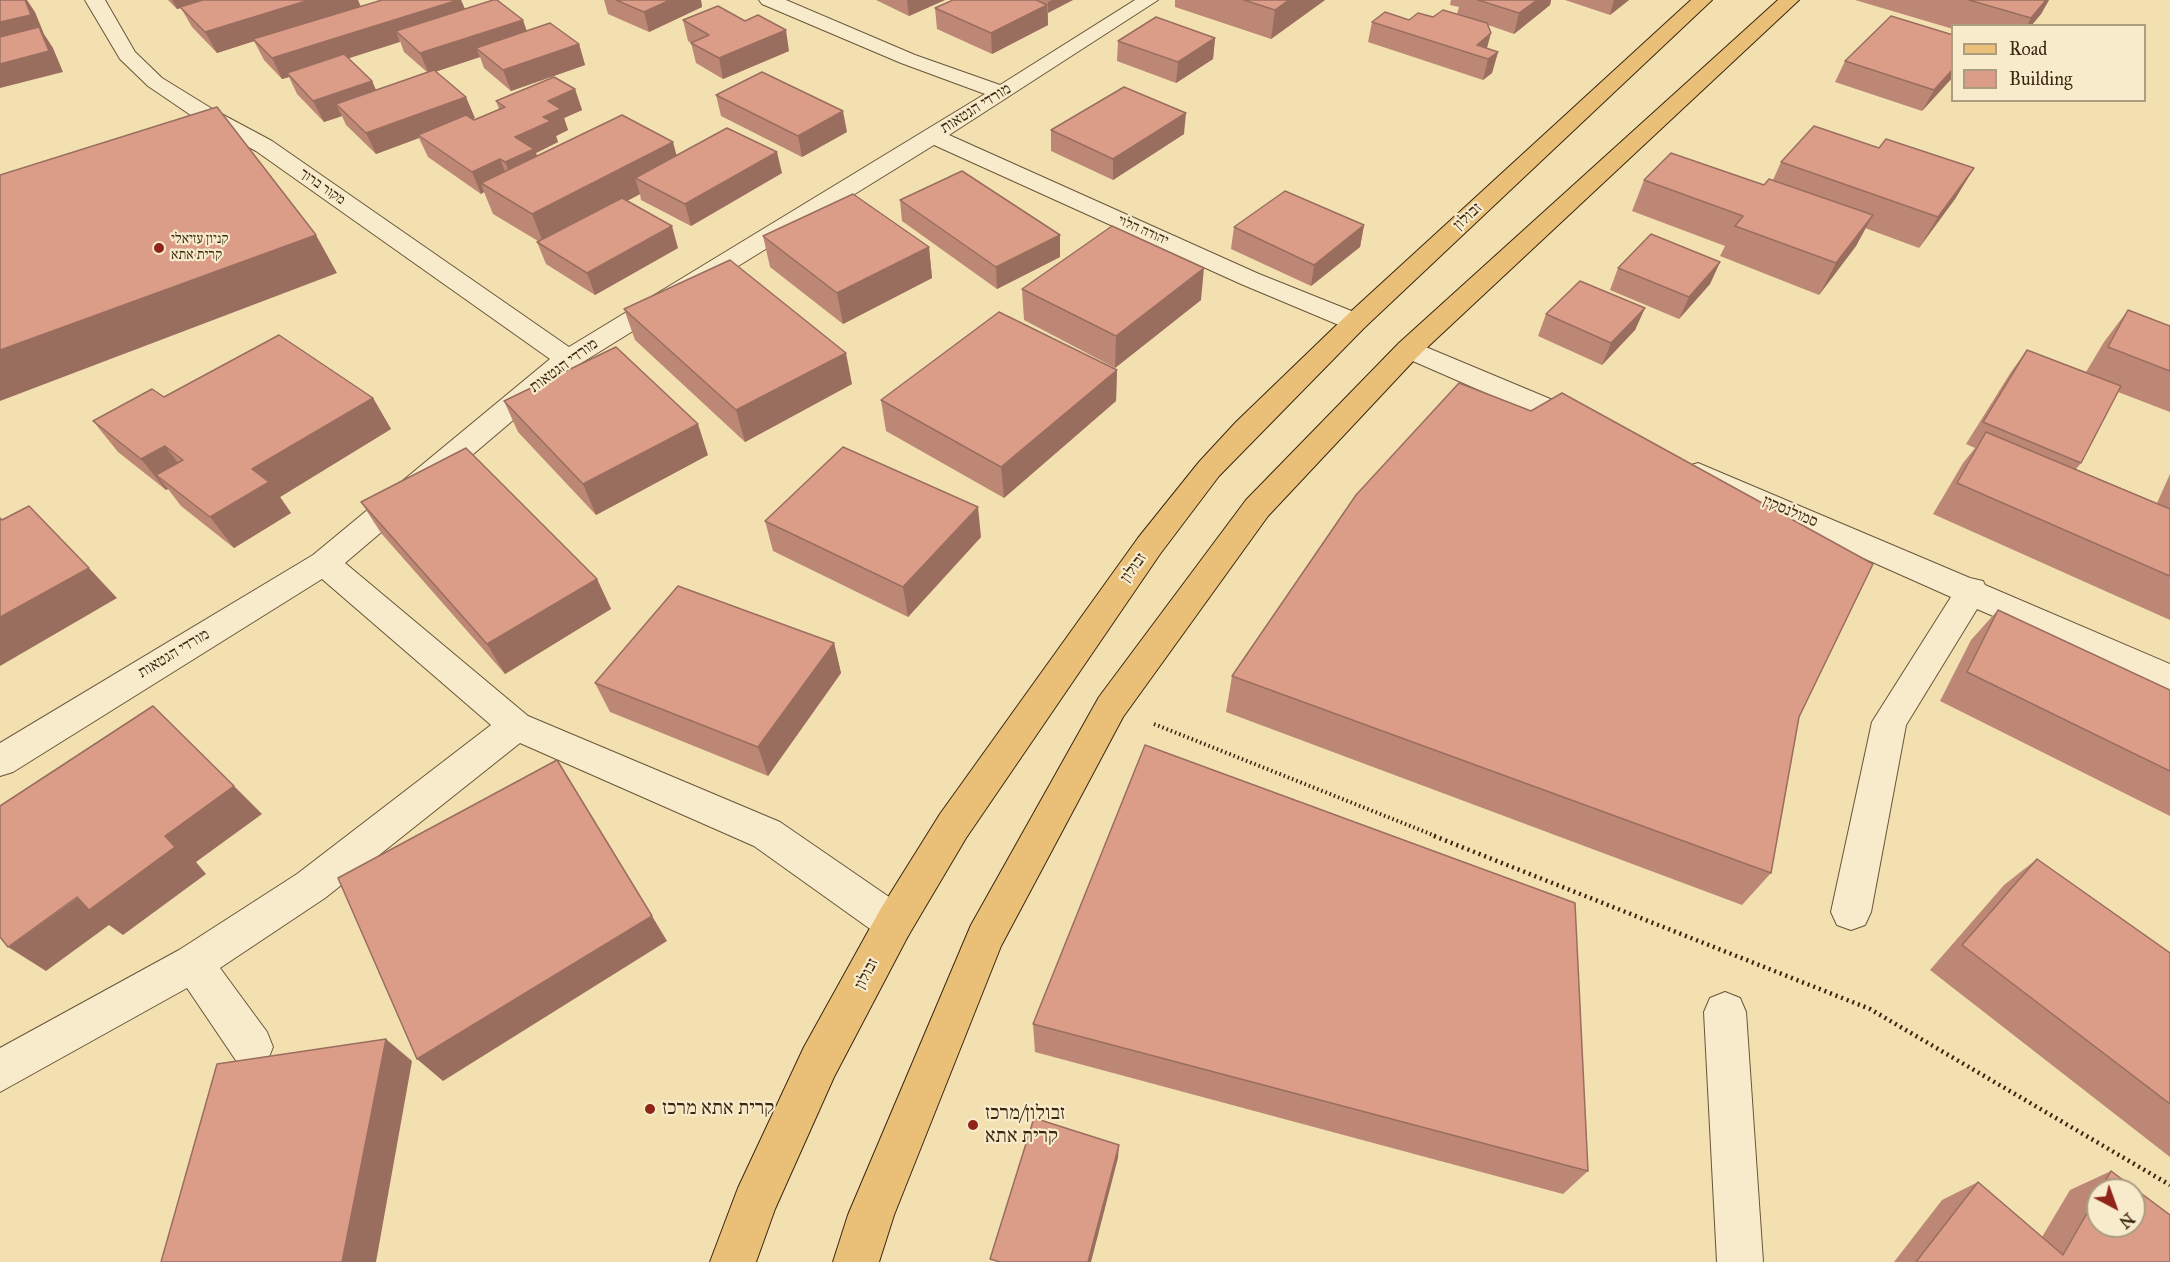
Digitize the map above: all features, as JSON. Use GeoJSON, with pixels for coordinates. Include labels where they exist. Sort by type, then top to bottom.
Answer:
{"type":"FeatureCollection","features":[{"type":"Feature","properties":{"kind":"main road","name":"זבולון"},"geometry":{"type":"LineString","coordinates":[[733,1262],[754,1204],[819,1062],[894,923],[952,826],[1149,546],[1209,469],[1355,322],[1702,0]]}},
{"type":"Feature","properties":{"kind":"main road"},"geometry":{"type":"LineString","coordinates":[[856,1262],[871,1215],[985,938],[1111,707],[1257,508],[1409,349],[1789,0]]}},
{"type":"Feature","properties":{"kind":"street","name":"מקור ברוך"},"geometry":{"type":"LineString","coordinates":[[94,0],[127,55],[155,82],[206,115],[264,146],[568,359]]}},
{"type":"Feature","properties":{"kind":"street"},"geometry":{"type":"LineString","coordinates":[[769,0],[908,59],[1002,93]]}},
{"type":"Feature","properties":{"kind":"street","name":"מורדי הגטאות"},"geometry":{"type":"LineString","coordinates":[[0,761],[324,563],[568,359],[933,136],[1149,0]]}},
{"type":"Feature","properties":{"kind":"street","name":"יהודה הלוי"},"geometry":{"type":"LineString","coordinates":[[933,136],[1250,279],[1355,322]]}},
{"type":"Feature","properties":{"kind":"street"},"geometry":{"type":"LineString","coordinates":[[1409,349],[1603,432]]}},
{"type":"Feature","properties":{"kind":"street","name":"סמולנסקין"},"geometry":{"type":"LineString","coordinates":[[1668,460],[1971,590],[2170,679]]}},
{"type":"Feature","properties":{"kind":"street"},"geometry":{"type":"LineString","coordinates":[[324,563],[516,726],[767,834],[894,923]]}},
{"type":"Feature","properties":{"kind":"street"},"geometry":{"type":"LineString","coordinates":[[1851,912],[1889,722],[1971,590]]}},
{"type":"Feature","properties":{"kind":"street"},"geometry":{"type":"LineString","coordinates":[[0,1071],[193,963],[311,886],[516,726]]}},
{"type":"Feature","properties":{"kind":"street"},"geometry":{"type":"LineString","coordinates":[[193,963],[252,1047]]}},
{"type":"Feature","properties":{"kind":"street"},"geometry":{"type":"LineString","coordinates":[[1725,1012],[1740,1262]]}},
{"type":"Feature","properties":{"kind":"path"},"geometry":{"type":"LineString","coordinates":[[1111,707],[1870,1009],[2170,1185]]}},
{"type":"Feature","properties":{"kind":"building"},"geometry":{"type":"Polygon","coordinates":[[[0,0],[25,0],[31,15],[0,22],[0,0]]]}},
{"type":"Feature","properties":{"kind":"building"},"geometry":{"type":"Polygon","coordinates":[[[203,0],[309,0],[205,32],[180,7],[203,0]]]}},
{"type":"Feature","properties":{"kind":"building"},"geometry":{"type":"Polygon","coordinates":[[[382,0],[458,0],[272,58],[253,39],[382,0]]]}},
{"type":"Feature","properties":{"kind":"building"},"geometry":{"type":"Polygon","coordinates":[[[497,0],[523,20],[420,53],[396,31],[497,0]]]}},
{"type":"Feature","properties":{"kind":"building"},"geometry":{"type":"Polygon","coordinates":[[[616,0],[670,0],[644,12],[616,0]]]}},
{"type":"Feature","properties":{"kind":"building"},"geometry":{"type":"Polygon","coordinates":[[[953,0],[1036,0],[1047,5],[991,33],[935,8],[953,0]]]}},
{"type":"Feature","properties":{"kind":"building"},"geometry":{"type":"Polygon","coordinates":[[[1244,0],[1289,0],[1275,10],[1244,0]]]}},
{"type":"Feature","properties":{"kind":"building"},"geometry":{"type":"Polygon","coordinates":[[[1478,0],[1537,0],[1519,13],[1478,0]]]}},
{"type":"Feature","properties":{"kind":"building"},"geometry":{"type":"Polygon","coordinates":[[[1969,0],[2046,0],[2031,18],[1969,0]]]}},
{"type":"Feature","properties":{"kind":"building"},"geometry":{"type":"Polygon","coordinates":[[[718,6],[745,21],[758,15],[786,30],[719,58],[691,43],[709,35],[683,20],[718,6]]]}},
{"type":"Feature","properties":{"kind":"building"},"geometry":{"type":"Polygon","coordinates":[[[1443,10],[1487,23],[1491,33],[1477,45],[1498,52],[1488,59],[1372,22],[1385,12],[1409,20],[1418,13],[1433,17],[1443,10]]]}},
{"type":"Feature","properties":{"kind":"building"},"geometry":{"type":"Polygon","coordinates":[[[1891,16],[1951,34],[1951,71],[1934,90],[1845,61],[1891,16]]]}},
{"type":"Feature","properties":{"kind":"building"},"geometry":{"type":"Polygon","coordinates":[[[1156,17],[1215,38],[1178,62],[1118,41],[1156,17]]]}},
{"type":"Feature","properties":{"kind":"building"},"geometry":{"type":"Polygon","coordinates":[[[550,23],[579,44],[503,70],[476,48],[550,23]]]}},
{"type":"Feature","properties":{"kind":"building"},"geometry":{"type":"Polygon","coordinates":[[[39,27],[49,51],[0,64],[0,37],[39,27]]]}},
{"type":"Feature","properties":{"kind":"building"},"geometry":{"type":"Polygon","coordinates":[[[344,54],[372,81],[313,101],[287,73],[344,54]]]}},
{"type":"Feature","properties":{"kind":"building"},"geometry":{"type":"Polygon","coordinates":[[[434,70],[466,97],[366,133],[336,104],[434,70]]]}},
{"type":"Feature","properties":{"kind":"building"},"geometry":{"type":"Polygon","coordinates":[[[762,72],[843,111],[798,136],[716,95],[762,72]]]}},
{"type":"Feature","properties":{"kind":"building"},"geometry":{"type":"Polygon","coordinates":[[[554,77],[575,89],[548,101],[561,109],[543,117],[551,121],[515,137],[534,149],[505,162],[500,159],[472,172],[418,135],[466,115],[474,120],[505,107],[496,101],[554,77]]]}},
{"type":"Feature","properties":{"kind":"building"},"geometry":{"type":"Polygon","coordinates":[[[1124,87],[1186,113],[1113,159],[1051,130],[1124,87]]]}},
{"type":"Feature","properties":{"kind":"building","name":"קניון עזיאלי קרית אתא"},"geometry":{"type":"Polygon","coordinates":[[[217,107],[316,235],[0,350],[0,175],[217,107]]]}},
{"type":"Feature","properties":{"kind":"building"},"geometry":{"type":"Polygon","coordinates":[[[622,115],[673,142],[532,214],[481,183],[622,115]]]}},
{"type":"Feature","properties":{"kind":"building"},"geometry":{"type":"Polygon","coordinates":[[[1814,126],[1879,148],[1886,139],[1974,168],[1938,217],[1781,162],[1814,126]]]}},
{"type":"Feature","properties":{"kind":"building"},"geometry":{"type":"Polygon","coordinates":[[[727,128],[777,152],[685,204],[635,178],[727,128]]]}},
{"type":"Feature","properties":{"kind":"building"},"geometry":{"type":"Polygon","coordinates":[[[1671,153],[1764,185],[1769,179],[1873,215],[1836,263],[1735,226],[1743,216],[1644,180],[1671,153]]]}},
{"type":"Feature","properties":{"kind":"building"},"geometry":{"type":"Polygon","coordinates":[[[962,171],[1060,235],[996,267],[900,200],[962,171]]]}},
{"type":"Feature","properties":{"kind":"building"},"geometry":{"type":"Polygon","coordinates":[[[1285,191],[1364,225],[1314,265],[1234,227],[1285,191]]]}},
{"type":"Feature","properties":{"kind":"building"},"geometry":{"type":"Polygon","coordinates":[[[853,194],[929,247],[837,293],[763,236],[853,194]]]}},
{"type":"Feature","properties":{"kind":"building"},"geometry":{"type":"Polygon","coordinates":[[[622,198],[672,226],[587,273],[537,242],[622,198]]]}},
{"type":"Feature","properties":{"kind":"building"},"geometry":{"type":"Polygon","coordinates":[[[1112,226],[1204,268],[1116,336],[1022,289],[1112,226]]]}},
{"type":"Feature","properties":{"kind":"building"},"geometry":{"type":"Polygon","coordinates":[[[1651,234],[1720,262],[1689,297],[1618,268],[1651,234]]]}},
{"type":"Feature","properties":{"kind":"building"},"geometry":{"type":"Polygon","coordinates":[[[730,260],[846,353],[736,410],[624,309],[730,260]]]}},
{"type":"Feature","properties":{"kind":"building"},"geometry":{"type":"Polygon","coordinates":[[[1580,281],[1645,308],[1611,343],[1546,314],[1580,281]]]}},
{"type":"Feature","properties":{"kind":"building"},"geometry":{"type":"Polygon","coordinates":[[[2128,310],[2170,326],[2170,371],[2108,347],[2128,310]]]}},
{"type":"Feature","properties":{"kind":"building"},"geometry":{"type":"Polygon","coordinates":[[[999,312],[1117,370],[1001,467],[881,400],[999,312]]]}},
{"type":"Feature","properties":{"kind":"building"},"geometry":{"type":"Polygon","coordinates":[[[279,335],[373,398],[252,469],[269,482],[210,517],[156,475],[183,460],[165,446],[141,459],[93,421],[152,389],[164,397],[279,335]]]}},
{"type":"Feature","properties":{"kind":"building"},"geometry":{"type":"Polygon","coordinates":[[[616,347],[698,424],[583,484],[504,401],[616,347]]]}},
{"type":"Feature","properties":{"kind":"building"},"geometry":{"type":"Polygon","coordinates":[[[2027,350],[2121,386],[2081,463],[1983,422],[2027,350]]]}},
{"type":"Feature","properties":{"kind":"building"},"geometry":{"type":"Polygon","coordinates":[[[1459,383],[1531,411],[1562,393],[1873,564],[1799,717],[1771,873],[1232,676],[1356,495],[1459,383]]]}},
{"type":"Feature","properties":{"kind":"building"},"geometry":{"type":"Polygon","coordinates":[[[1986,432],[2170,509],[2170,576],[1957,483],[1986,432]]]}},
{"type":"Feature","properties":{"kind":"building"},"geometry":{"type":"Polygon","coordinates":[[[843,447],[978,507],[903,587],[765,521],[843,447]]]}},
{"type":"Feature","properties":{"kind":"building"},"geometry":{"type":"Polygon","coordinates":[[[466,448],[597,579],[487,644],[361,502],[466,448]]]}},
{"type":"Feature","properties":{"kind":"building"},"geometry":{"type":"Polygon","coordinates":[[[29,506],[89,568],[0,617],[0,518],[2,520],[29,506]]]}},
{"type":"Feature","properties":{"kind":"building"},"geometry":{"type":"Polygon","coordinates":[[[678,586],[834,643],[758,747],[595,683],[678,586]]]}},
{"type":"Feature","properties":{"kind":"building"},"geometry":{"type":"Polygon","coordinates":[[[1998,610],[2170,690],[2170,771],[1967,672],[1998,610]]]}},
{"type":"Feature","properties":{"kind":"building"},"geometry":{"type":"Polygon","coordinates":[[[153,706],[234,786],[165,836],[175,847],[89,910],[77,897],[8,947],[0,937],[0,806],[153,706]]]}},
{"type":"Feature","properties":{"kind":"building"},"geometry":{"type":"Polygon","coordinates":[[[1145,745],[1575,903],[1588,1171],[1033,1024],[1145,745]]]}},
{"type":"Feature","properties":{"kind":"building"},"geometry":{"type":"Polygon","coordinates":[[[557,760],[652,916],[417,1059],[338,878],[557,760]]]}},
{"type":"Feature","properties":{"kind":"building"},"geometry":{"type":"Polygon","coordinates":[[[2037,859],[2170,953],[2170,1104],[1962,945],[2037,859]]]}},
{"type":"Feature","properties":{"kind":"building"},"geometry":{"type":"Polygon","coordinates":[[[386,1039],[342,1262],[161,1262],[217,1064],[386,1039]]]}},
{"type":"Feature","properties":{"kind":"building"},"geometry":{"type":"Polygon","coordinates":[[[1034,1118],[1119,1145],[1088,1262],[1000,1262],[990,1259],[1034,1118]]]}},
{"type":"Feature","properties":{"kind":"building"},"geometry":{"type":"Polygon","coordinates":[[[2111,1171],[2120,1178],[2107,1178],[2111,1171]]]}},
{"type":"Feature","properties":{"kind":"building"},"geometry":{"type":"Polygon","coordinates":[[[1978,1182],[2063,1255],[2086,1215],[2086,1238],[2146,1238],[2146,1197],[2170,1215],[2170,1262],[1916,1262],[1978,1182]]]}},
{"type":"Feature","properties":{"kind":"place","name":"קניון עזיאלי קרית אתא"},"geometry":{"type":"Point","coordinates":[159,248]}},
{"type":"Feature","properties":{"kind":"place","name":"קרית אתא מרכז"},"geometry":{"type":"Point","coordinates":[650,1109]}},
{"type":"Feature","properties":{"kind":"place","name":"זבולון/מרכז קרית אתא"},"geometry":{"type":"Point","coordinates":[973,1125]}}]}
